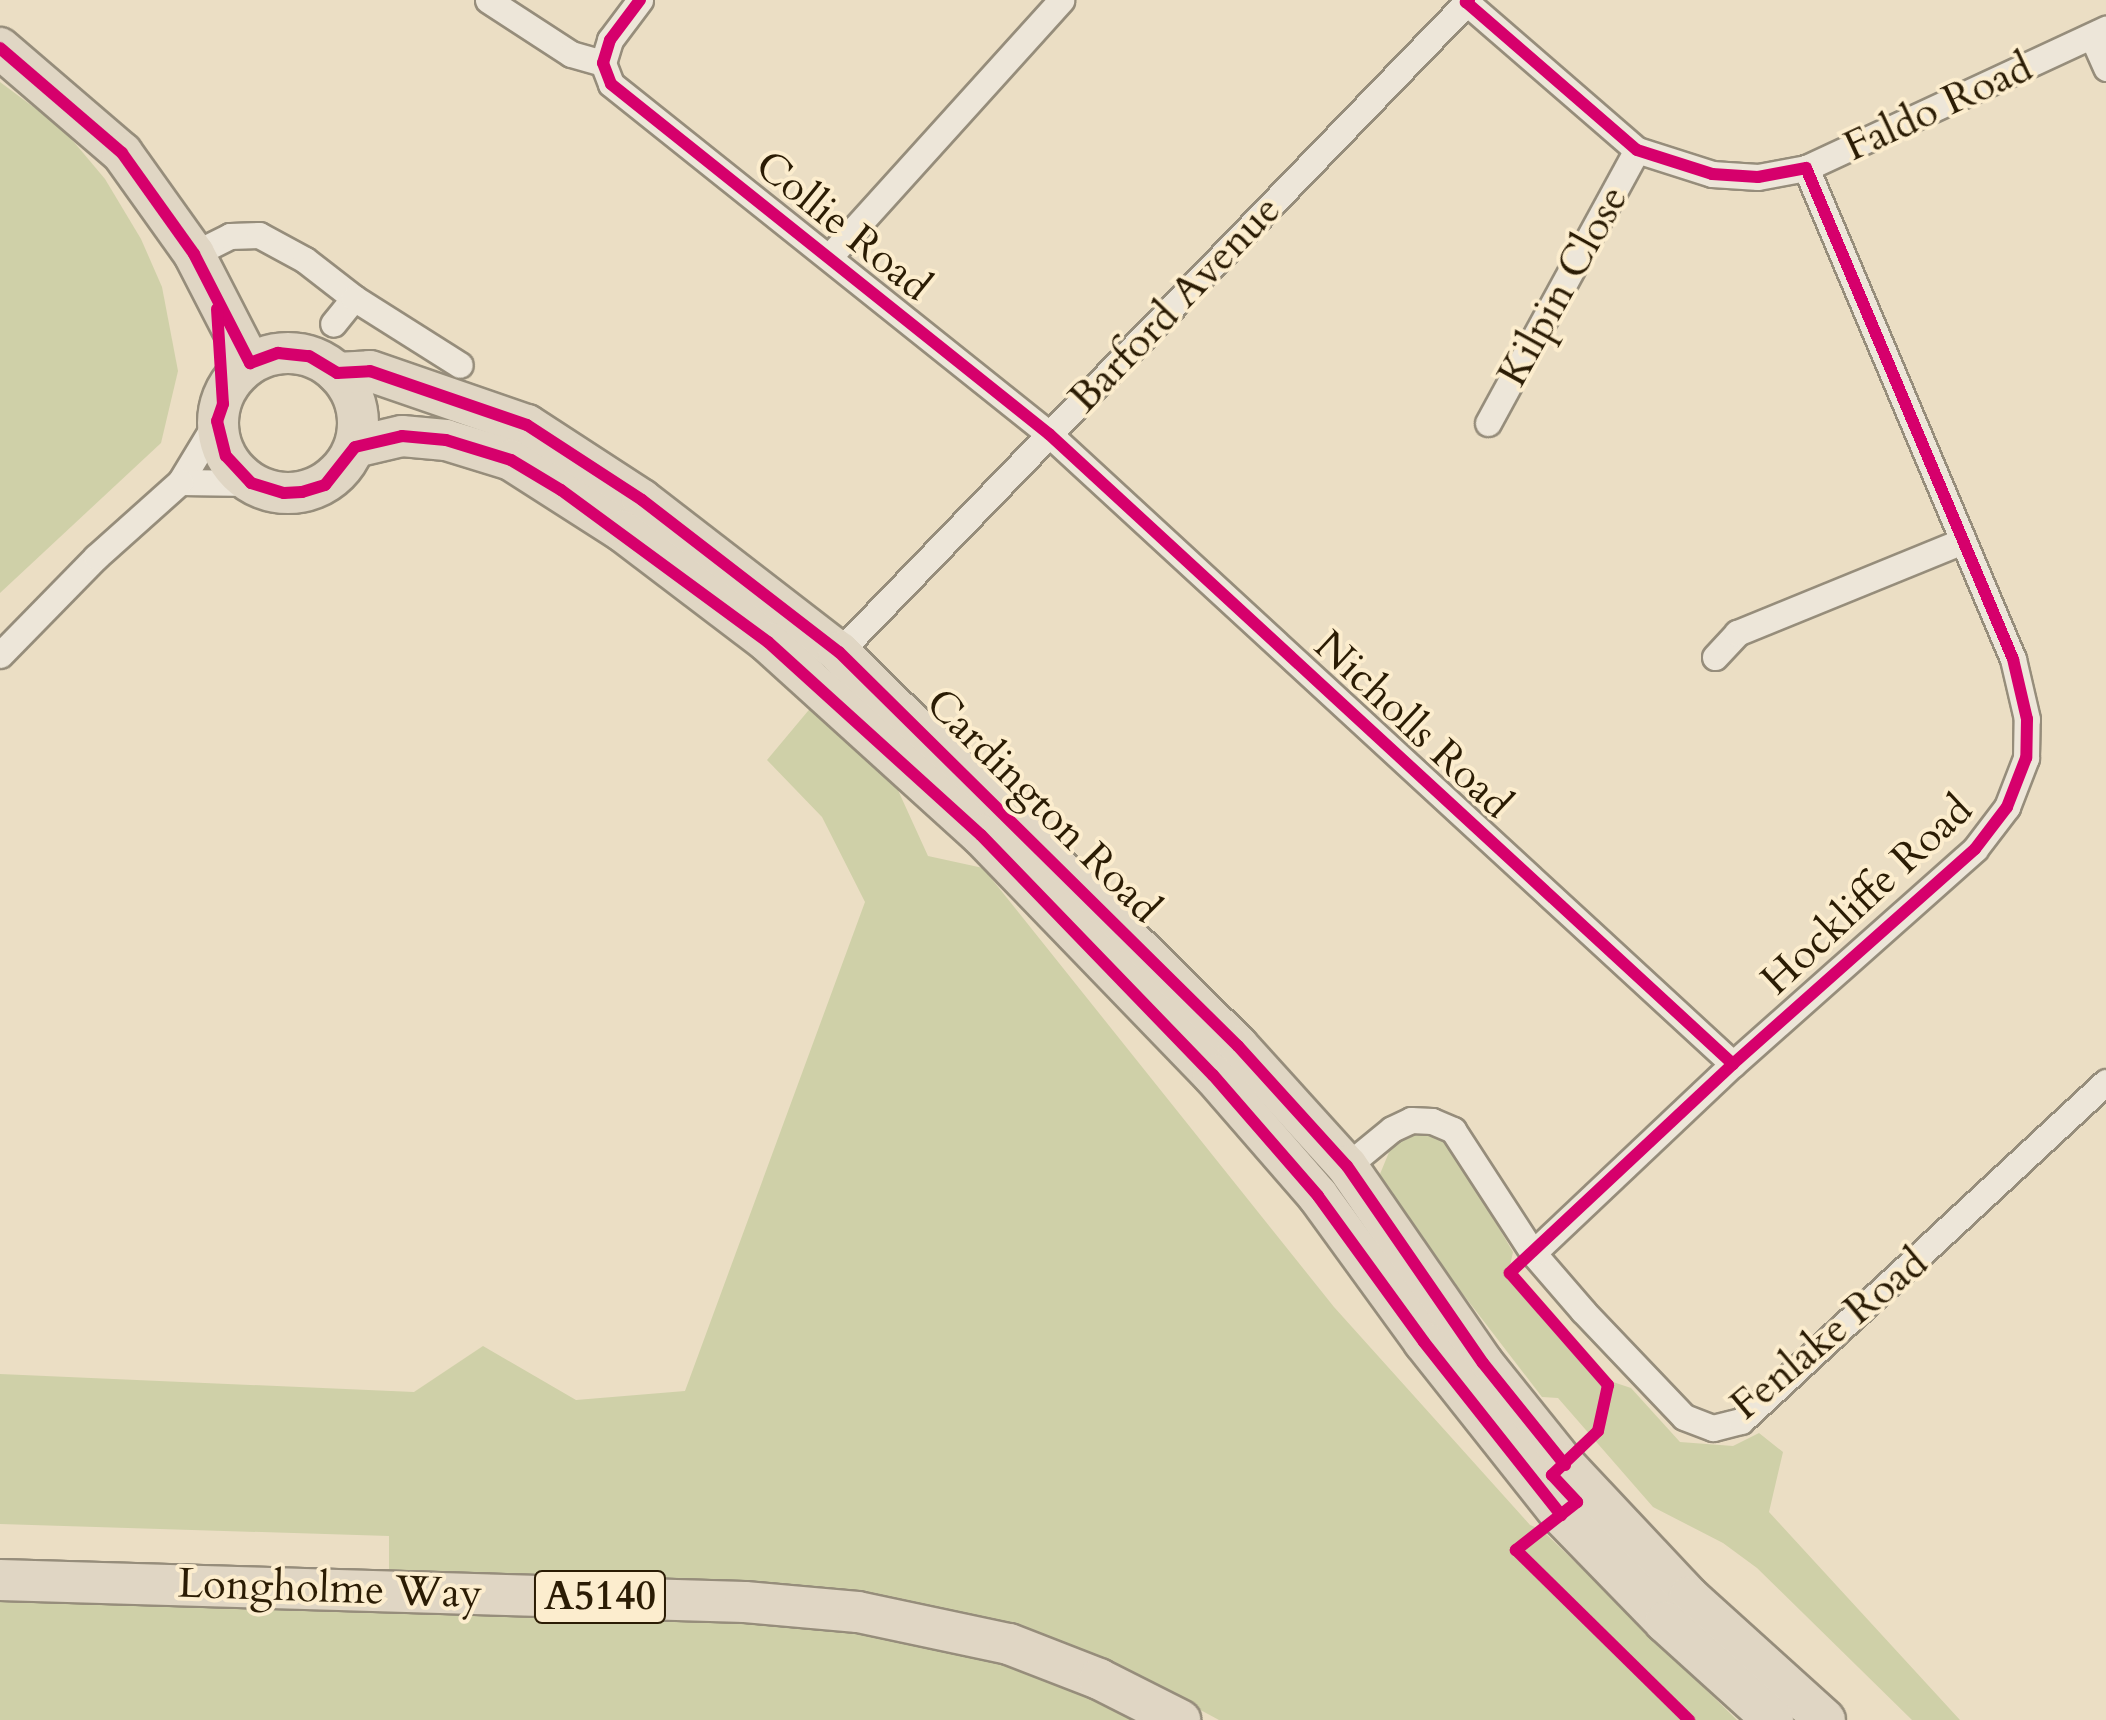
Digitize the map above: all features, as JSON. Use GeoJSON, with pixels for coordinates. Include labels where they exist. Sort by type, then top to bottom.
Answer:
{"type":"FeatureCollection","features":[{"type":"Feature","properties":{"kind":"main road"},"geometry":{"type":"LineString","coordinates":[[0,48],[122,152],[194,254],[250,364]]}},
{"type":"Feature","properties":{"kind":"main road"},"geometry":{"type":"LineString","coordinates":[[216,297],[220,412],[226,456],[251,483],[284,493],[324,485],[354,446],[358,416],[352,393],[337,372],[310,356],[278,353],[250,364],[230,383],[220,412]]}},
{"type":"Feature","properties":{"kind":"main road","name":"Cardington Road"},"geometry":{"type":"LineString","coordinates":[[337,372],[370,371],[528,425],[642,500],[839,652],[1238,1046],[1346,1166],[1483,1363],[1564,1465],[1689,1597],[1825,1720]]}},
{"type":"Feature","properties":{"kind":"main road","name":"Cardington Road"},"geometry":{"type":"LineString","coordinates":[[354,446],[402,436],[446,440],[511,460],[622,531],[768,642],[982,835],[1214,1075],[1318,1196],[1424,1342],[1561,1515],[1664,1622],[1773,1720]]}},
{"type":"Feature","properties":{"kind":"main road","name":"Longholme Way"},"geometry":{"type":"LineString","coordinates":[[0,1580],[745,1602],[858,1612],[1009,1644],[1100,1678],[1180,1720]]}},
{"type":"Feature","properties":{"kind":"street","name":"Collie Road"},"geometry":{"type":"LineString","coordinates":[[488,0],[571,54],[602,63],[611,84],[1049,434]]}},
{"type":"Feature","properties":{"kind":"street"},"geometry":{"type":"LineString","coordinates":[[602,63],[610,40],[640,0]]}},
{"type":"Feature","properties":{"kind":"street"},"geometry":{"type":"LineString","coordinates":[[830,256],[1060,0]]}},
{"type":"Feature","properties":{"kind":"street","name":"Faldo Road"},"geometry":{"type":"LineString","coordinates":[[1467,1],[1637,150],[1712,174],[1758,177],[1806,168],[2099,32]]}},
{"type":"Feature","properties":{"kind":"street","name":"Barford Avenue"},"geometry":{"type":"LineString","coordinates":[[839,652],[1467,1]]}},
{"type":"Feature","properties":{"kind":"street"},"geometry":{"type":"LineString","coordinates":[[2099,32],[2106,68]]}},
{"type":"Feature","properties":{"kind":"street","name":"Kilpin Close"},"geometry":{"type":"LineString","coordinates":[[1488,423],[1637,150]]}},
{"type":"Feature","properties":{"kind":"street","name":"Hockliffe Road"},"geometry":{"type":"LineString","coordinates":[[1533,1253],[1733,1064],[1975,849],[2007,807],[2026,758],[2027,719],[2013,659],[1806,168]]}},
{"type":"Feature","properties":{"kind":"street"},"geometry":{"type":"LineString","coordinates":[[194,254],[230,236],[259,234],[305,260],[354,298],[460,365]]}},
{"type":"Feature","properties":{"kind":"street"},"geometry":{"type":"LineString","coordinates":[[334,324],[354,298]]}},
{"type":"Feature","properties":{"kind":"street"},"geometry":{"type":"LineString","coordinates":[[0,654],[96,556],[180,482],[220,412]]}},
{"type":"Feature","properties":{"kind":"street","name":"Nicholls Road"},"geometry":{"type":"LineString","coordinates":[[1049,434],[1733,1064]]}},
{"type":"Feature","properties":{"kind":"street"},"geometry":{"type":"LineString","coordinates":[[180,482],[251,483]]}},
{"type":"Feature","properties":{"kind":"street"},"geometry":{"type":"LineString","coordinates":[[1715,657],[1737,633],[1963,541]]}},
{"type":"Feature","properties":{"kind":"street","name":"Fenlake Road"},"geometry":{"type":"LineString","coordinates":[[1346,1166],[1392,1129],[1412,1120],[1432,1121],[1453,1130],[1533,1253],[1684,1417],[1712,1428],[1741,1421],[2106,1082]]}},
{"type":"Feature","properties":{"kind":"green space"},"geometry":{"type":"Polygon","coordinates":[[[0,82],[63,129],[105,179],[141,239],[162,287],[178,371],[161,443],[0,593],[0,82]]]}},
{"type":"Feature","properties":{"kind":"green space"},"geometry":{"type":"Polygon","coordinates":[[[813,705],[897,788],[928,856],[983,868],[1334,1307],[1530,1525],[1542,1530],[1737,1720],[1219,1720],[1169,1693],[1024,1629],[848,1593],[389,1573],[389,1536],[0,1524],[0,1374],[414,1392],[483,1346],[576,1400],[685,1391],[865,902],[822,817],[767,760],[813,705]]]}},
{"type":"Feature","properties":{"kind":"green space"},"geometry":{"type":"Polygon","coordinates":[[[1423,1132],[1439,1138],[1454,1152],[1513,1252],[1510,1266],[1591,1361],[1613,1382],[1631,1388],[1680,1442],[1733,1446],[1759,1433],[1783,1452],[1769,1512],[1960,1720],[1912,1720],[1757,1568],[1723,1543],[1653,1507],[1558,1398],[1542,1397],[1386,1194],[1380,1174],[1392,1145],[1423,1132]]]}},
{"type":"Feature","properties":{"kind":"green space"},"geometry":{"type":"Polygon","coordinates":[[[0,1598],[776,1620],[902,1633],[991,1653],[1153,1720],[0,1720],[0,1598]]]}},
{"type":"Feature","properties":{"kind":"cycle path"},"geometry":{"type":"LineString","coordinates":[[640,0],[610,40],[603,63],[611,84],[1049,434],[1733,1064]]}},
{"type":"Feature","properties":{"kind":"cycle path"},"geometry":{"type":"LineString","coordinates":[[1469,0],[1466,2],[1637,150],[1712,174],[1758,177],[1806,168],[2013,659],[2027,719],[2026,758],[2007,807],[1975,849],[1733,1064],[1510,1273],[1608,1385],[1598,1431],[1552,1475],[1577,1502],[1516,1550],[1689,1720]]}},
{"type":"Feature","properties":{"kind":"cycle path"},"geometry":{"type":"LineString","coordinates":[[0,48],[122,153],[194,254],[250,363],[278,353],[309,356],[337,373],[370,371],[527,425],[642,500],[839,652],[1238,1046],[1347,1166],[1483,1363],[1565,1465]]}},
{"type":"Feature","properties":{"kind":"cycle path"},"geometry":{"type":"LineString","coordinates":[[217,309],[223,404],[217,421],[226,456],[251,483],[284,493],[302,492],[325,485],[355,447],[402,436],[446,440],[511,460],[561,490],[768,642],[981,835],[1213,1075],[1318,1196],[1424,1342],[1561,1515]]}}]}
